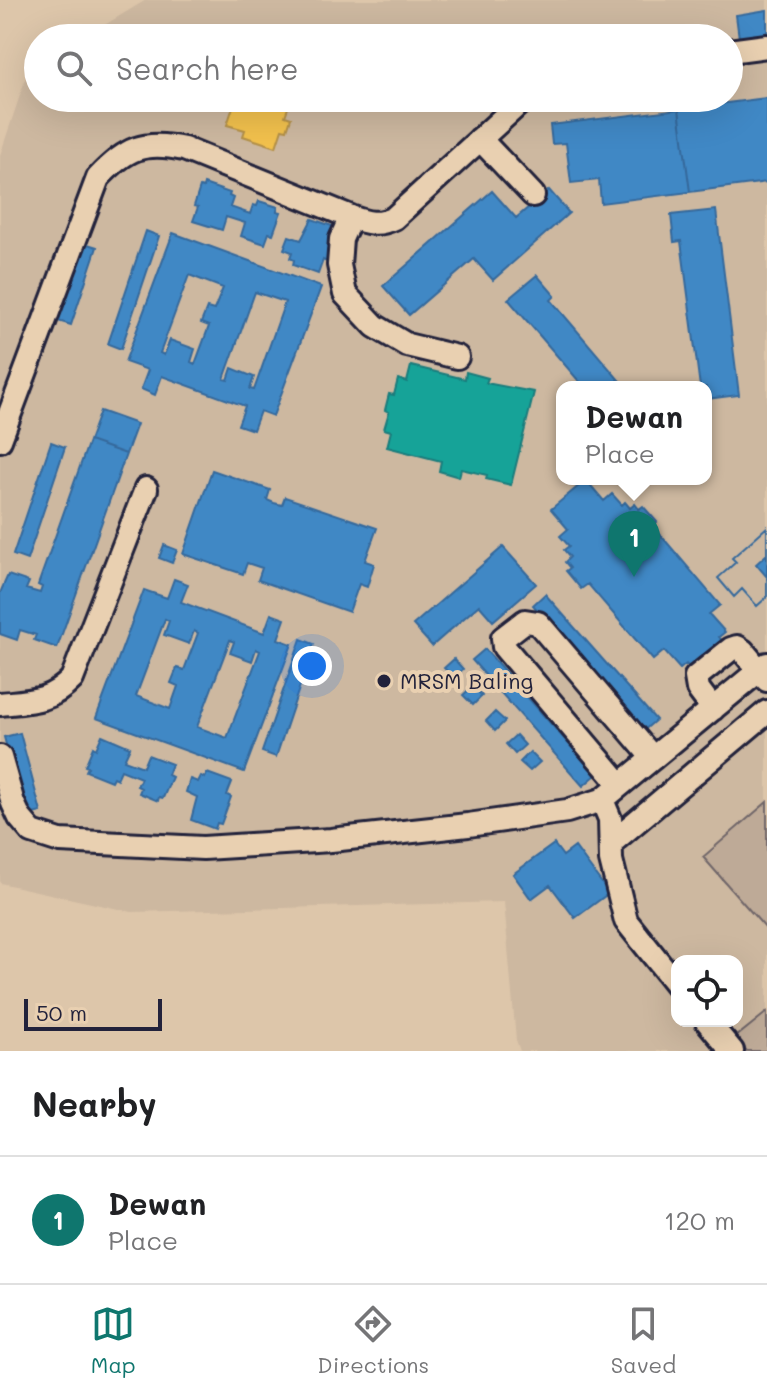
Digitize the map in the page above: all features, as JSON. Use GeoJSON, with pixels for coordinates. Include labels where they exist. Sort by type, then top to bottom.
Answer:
{"type":"FeatureCollection","features":[{"type":"Feature","properties":{"kind":"lane"},"geometry":{"type":"LineString","coordinates":[[743,49],[767,46]]}},
{"type":"Feature","properties":{"kind":"lane"},"geometry":{"type":"LineString","coordinates":[[0,440],[98,178],[115,159],[144,146],[162,144],[184,149],[351,217],[369,223],[384,223],[394,218],[510,112]]}},
{"type":"Feature","properties":{"kind":"lane"},"geometry":{"type":"LineString","coordinates":[[480,139],[533,195]]}},
{"type":"Feature","properties":{"kind":"lane"},"geometry":{"type":"LineString","coordinates":[[351,217],[341,239],[339,265],[345,294],[375,326],[407,345],[457,357]]}},
{"type":"Feature","properties":{"kind":"lane"},"geometry":{"type":"LineString","coordinates":[[0,704],[46,699],[62,690],[72,679],[146,489]]}},
{"type":"Feature","properties":{"kind":"lane"},"geometry":{"type":"LineString","coordinates":[[620,784],[504,647],[503,638],[525,621],[538,623],[653,758]]}},
{"type":"Feature","properties":{"kind":"lane"},"geometry":{"type":"LineString","coordinates":[[0,757],[20,818],[32,832],[60,841],[203,848],[331,840],[567,811],[602,800],[713,709],[764,672],[737,647],[696,677],[698,689],[713,709]]}},
{"type":"Feature","properties":{"kind":"lane"},"geometry":{"type":"LineString","coordinates":[[611,843],[767,712]]}},
{"type":"Feature","properties":{"kind":"lane"},"geometry":{"type":"LineString","coordinates":[[602,800],[610,819],[611,860],[626,921],[671,977]]}},
{"type":"Feature","properties":{"kind":"lane"},"geometry":{"type":"LineString","coordinates":[[712,1027],[732,1051]]}},
{"type":"Feature","properties":{"kind":"shaded area","name":"MRSM Baling"},"geometry":{"type":"Polygon","coordinates":[[[146,0],[767,0],[767,1051],[520,1051],[516,1040],[504,902],[132,912],[0,883],[0,155],[24,83],[24,112],[743,112],[743,24],[106,24],[146,0]]]}},
{"type":"Feature","properties":{"kind":"shaded area"},"geometry":{"type":"Polygon","coordinates":[[[767,802],[767,930],[703,857],[767,802]]]}},
{"type":"Feature","properties":{"kind":"shaded area"},"geometry":{"type":"Polygon","coordinates":[[[767,1012],[767,1051],[747,1051],[736,1037],[767,1012]]]}},
{"type":"Feature","properties":{"kind":"building: Homes"},"geometry":{"type":"Polygon","coordinates":[[[231,112],[286,112],[285,116],[291,118],[287,130],[282,129],[276,147],[243,136],[245,130],[227,125],[231,112]]]}},
{"type":"Feature","properties":{"kind":"building: Schools"},"geometry":{"type":"Polygon","coordinates":[[[767,10],[767,34],[743,37],[743,24],[737,24],[736,15],[767,10]]]}},
{"type":"Feature","properties":{"kind":"building: Schools"},"geometry":{"type":"Polygon","coordinates":[[[767,98],[767,182],[690,192],[679,112],[743,112],[743,101],[767,98]]]}},
{"type":"Feature","properties":{"kind":"building: Schools"},"geometry":{"type":"Polygon","coordinates":[[[655,112],[679,112],[690,192],[601,203],[599,180],[571,183],[566,143],[552,144],[550,125],[655,112]]]}},
{"type":"Feature","properties":{"kind":"building: Schools"},"geometry":{"type":"Polygon","coordinates":[[[204,184],[230,193],[229,196],[233,198],[230,207],[250,214],[253,205],[257,206],[259,201],[278,207],[277,211],[281,212],[273,234],[269,233],[265,244],[241,236],[245,223],[226,217],[222,230],[193,221],[198,207],[194,206],[200,187],[203,188],[204,184]]]}},
{"type":"Feature","properties":{"kind":"building: Schools"},"geometry":{"type":"Polygon","coordinates":[[[549,190],[569,213],[493,280],[474,259],[409,315],[383,286],[492,191],[516,218],[549,190]]]}},
{"type":"Feature","properties":{"kind":"building: Schools"},"geometry":{"type":"Polygon","coordinates":[[[716,210],[739,395],[712,398],[712,381],[699,381],[681,241],[674,242],[671,215],[716,210]]]}},
{"type":"Feature","properties":{"kind":"building: Schools"},"geometry":{"type":"Polygon","coordinates":[[[312,219],[335,227],[337,235],[327,262],[323,260],[318,274],[293,265],[294,260],[290,258],[292,252],[284,249],[289,236],[301,240],[312,219]]]}},
{"type":"Feature","properties":{"kind":"building: Schools"},"geometry":{"type":"Polygon","coordinates":[[[146,231],[159,236],[121,349],[108,344],[146,231]]]}},
{"type":"Feature","properties":{"kind":"building: Schools"},"geometry":{"type":"Polygon","coordinates":[[[173,233],[321,287],[273,416],[260,411],[253,430],[238,425],[245,406],[162,376],[155,395],[141,389],[148,370],[125,362],[173,233]],[[189,275],[160,353],[164,355],[170,340],[195,349],[191,362],[195,364],[209,326],[201,323],[207,308],[214,310],[223,288],[189,275]],[[255,292],[224,379],[228,380],[232,368],[254,377],[250,389],[254,390],[285,302],[255,292]]]}},
{"type":"Feature","properties":{"kind":"building: Schools"},"geometry":{"type":"Polygon","coordinates":[[[81,242],[97,247],[71,325],[55,320],[81,242]]]}},
{"type":"Feature","properties":{"kind":"building: Schools"},"geometry":{"type":"Polygon","coordinates":[[[537,275],[555,296],[551,300],[620,381],[579,381],[508,299],[537,275]]]}},
{"type":"Feature","properties":{"kind":"building: Schools"},"geometry":{"type":"Polygon","coordinates":[[[430,385],[483,397],[470,450],[417,438],[430,385]]]}},
{"type":"Feature","properties":{"kind":"building: Schools"},"geometry":{"type":"Polygon","coordinates":[[[100,411],[137,424],[126,454],[89,441],[100,411]]]}},
{"type":"Feature","properties":{"kind":"building: Schools"},"geometry":{"type":"Polygon","coordinates":[[[89,441],[126,454],[57,648],[34,640],[36,635],[20,630],[17,640],[0,634],[0,593],[8,575],[29,582],[26,589],[40,593],[42,587],[38,585],[89,441]]]}},
{"type":"Feature","properties":{"kind":"building: Schools"},"geometry":{"type":"Polygon","coordinates":[[[51,442],[65,447],[27,560],[13,555],[51,442]]]}},
{"type":"Feature","properties":{"kind":"building: Schools"},"geometry":{"type":"Polygon","coordinates":[[[212,470],[270,490],[267,500],[274,503],[282,505],[285,497],[377,528],[365,561],[374,564],[367,587],[359,584],[349,612],[258,580],[262,568],[247,563],[243,574],[183,554],[212,470]]]}},
{"type":"Feature","properties":{"kind":"building: Schools"},"geometry":{"type":"Polygon","coordinates":[[[580,485],[590,485],[604,501],[612,494],[622,505],[625,502],[630,508],[635,504],[639,509],[643,506],[657,522],[653,526],[720,605],[709,614],[725,632],[719,637],[724,643],[692,670],[686,664],[680,669],[664,651],[653,660],[588,584],[581,589],[566,571],[570,568],[565,562],[570,557],[564,550],[569,546],[560,536],[568,529],[551,509],[580,485]]]}},
{"type":"Feature","properties":{"kind":"building: Schools"},"geometry":{"type":"Polygon","coordinates":[[[767,527],[767,597],[757,606],[742,589],[734,597],[718,578],[736,562],[732,558],[767,527]]]}},
{"type":"Feature","properties":{"kind":"building: Schools"},"geometry":{"type":"Polygon","coordinates":[[[767,527],[767,597],[757,606],[742,589],[734,597],[718,578],[736,562],[732,558],[767,527]]]}},
{"type":"Feature","properties":{"kind":"building: Schools"},"geometry":{"type":"Polygon","coordinates":[[[164,545],[177,550],[172,563],[159,558],[164,545]]]}},
{"type":"Feature","properties":{"kind":"building: Schools"},"geometry":{"type":"Polygon","coordinates":[[[503,547],[536,584],[493,621],[479,605],[432,646],[413,625],[503,547]]]}},
{"type":"Feature","properties":{"kind":"building: Schools"},"geometry":{"type":"Polygon","coordinates":[[[767,554],[767,577],[756,564],[767,554]]]}},
{"type":"Feature","properties":{"kind":"building: Schools"},"geometry":{"type":"Polygon","coordinates":[[[174,579],[188,584],[181,602],[264,633],[271,614],[285,619],[278,639],[292,644],[244,772],[96,718],[144,590],[167,598],[174,579]],[[165,619],[136,696],[170,709],[178,686],[171,683],[177,668],[184,670],[198,633],[194,631],[189,644],[164,635],[169,621],[165,619]],[[230,640],[197,727],[227,738],[260,651],[256,649],[252,661],[230,653],[234,642],[230,640]]]}},
{"type":"Feature","properties":{"kind":"building: Schools"},"geometry":{"type":"Polygon","coordinates":[[[545,594],[656,720],[643,731],[533,605],[545,594]]]}},
{"type":"Feature","properties":{"kind":"building: Schools"},"geometry":{"type":"Polygon","coordinates":[[[301,639],[314,644],[276,757],[262,752],[301,639]]]}},
{"type":"Feature","properties":{"kind":"building: Schools"},"geometry":{"type":"Polygon","coordinates":[[[485,649],[596,775],[583,786],[472,660],[485,649]]]}},
{"type":"Feature","properties":{"kind":"building: Schools"},"geometry":{"type":"Polygon","coordinates":[[[454,659],[463,669],[454,678],[444,668],[454,659]]]}},
{"type":"Feature","properties":{"kind":"building: Schools"},"geometry":{"type":"Polygon","coordinates":[[[473,686],[482,696],[473,705],[463,695],[473,686]]]}},
{"type":"Feature","properties":{"kind":"building: Schools"},"geometry":{"type":"Polygon","coordinates":[[[495,712],[505,721],[495,731],[486,721],[495,712]]]}},
{"type":"Feature","properties":{"kind":"building: Schools"},"geometry":{"type":"Polygon","coordinates":[[[20,733],[41,812],[25,816],[4,737],[20,733]]]}},
{"type":"Feature","properties":{"kind":"building: Schools"},"geometry":{"type":"Polygon","coordinates":[[[102,735],[130,747],[124,760],[143,767],[148,755],[172,764],[168,775],[172,777],[163,798],[159,797],[158,801],[139,793],[141,788],[137,786],[141,778],[121,770],[117,779],[113,777],[111,781],[86,771],[93,747],[96,749],[102,735]]]}},
{"type":"Feature","properties":{"kind":"building: Schools"},"geometry":{"type":"Polygon","coordinates":[[[516,735],[525,745],[515,754],[506,744],[516,735]]]}},
{"type":"Feature","properties":{"kind":"building: Schools"},"geometry":{"type":"Polygon","coordinates":[[[530,752],[540,762],[530,771],[520,762],[530,752]]]}},
{"type":"Feature","properties":{"kind":"building: Schools"},"geometry":{"type":"Polygon","coordinates":[[[207,773],[232,782],[227,795],[231,797],[221,824],[217,823],[215,829],[191,820],[197,797],[186,792],[190,779],[198,782],[207,773]]]}},
{"type":"Feature","properties":{"kind":"building: Schools"},"geometry":{"type":"Polygon","coordinates":[[[554,844],[563,856],[575,847],[609,893],[575,918],[550,885],[531,899],[513,874],[554,844]]]}},
{"type":"Feature","properties":{"kind":"building: Public"},"geometry":{"type":"Polygon","coordinates":[[[411,366],[465,379],[466,372],[488,378],[486,383],[534,392],[511,485],[461,469],[459,477],[439,471],[441,461],[387,447],[391,431],[384,429],[389,412],[385,410],[389,394],[394,395],[398,379],[407,382],[411,366]]]}},
{"type":"Feature","properties":{"kind":"place","name":"Dewan"},"geometry":{"type":"Point","coordinates":[634,577]}},
{"type":"Feature","properties":{"kind":"place","name":"MRSM Baling"},"geometry":{"type":"Point","coordinates":[384,681]}}]}
